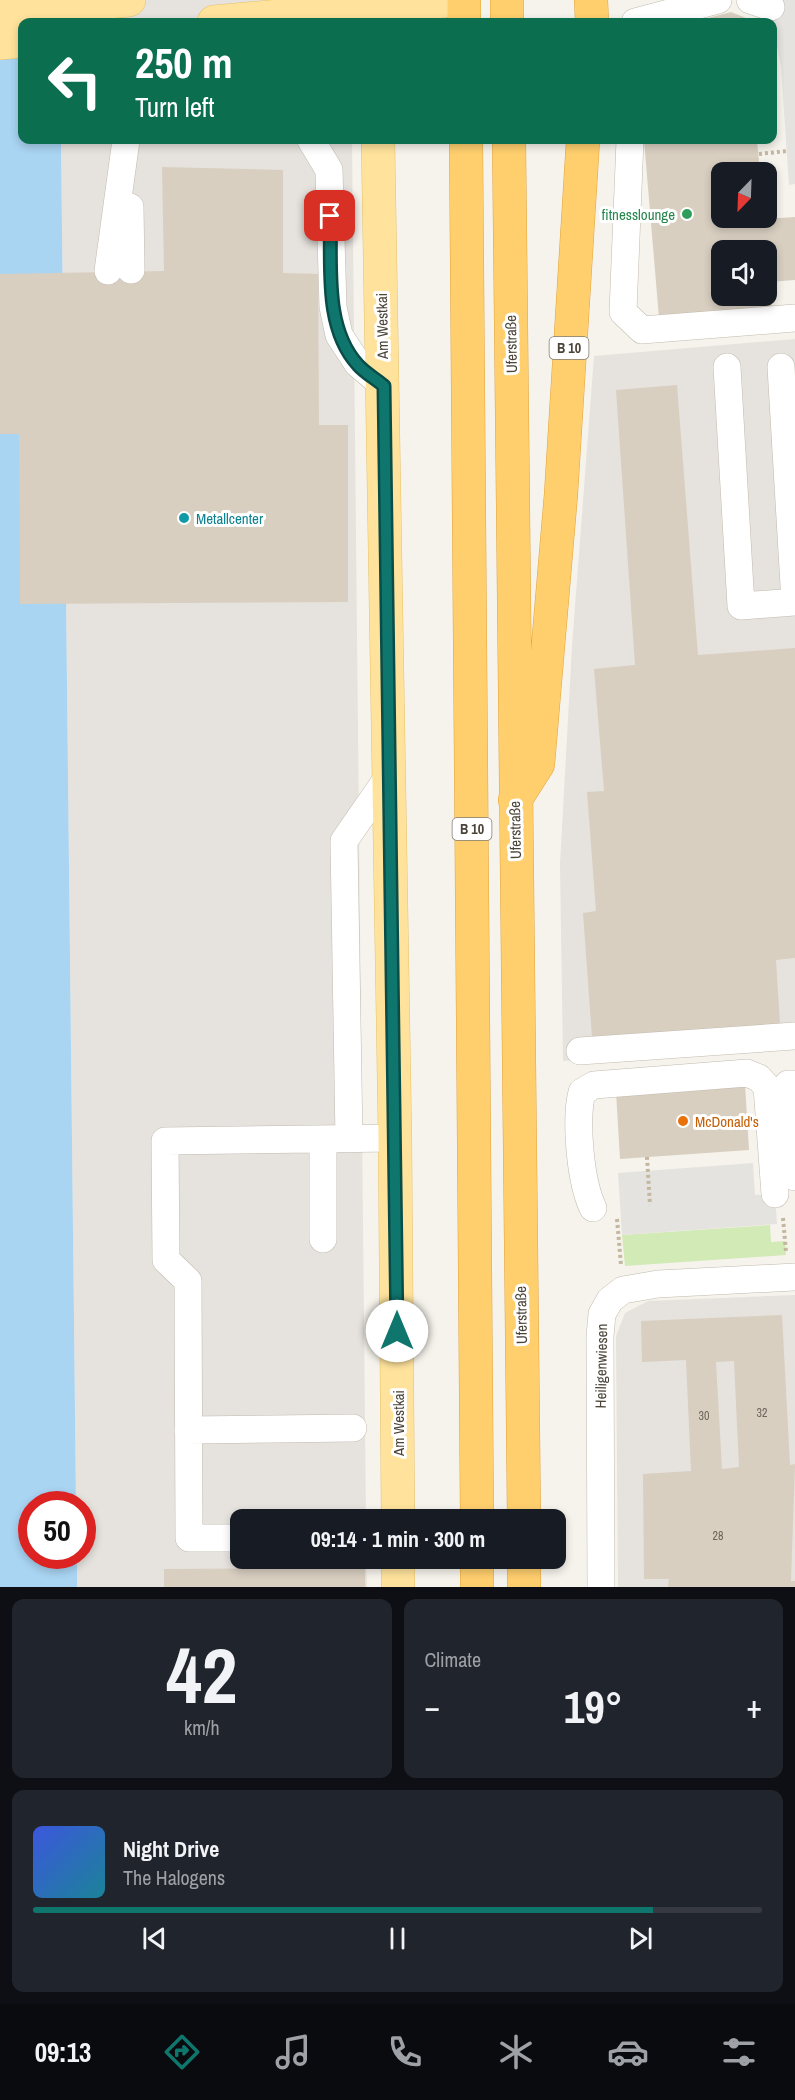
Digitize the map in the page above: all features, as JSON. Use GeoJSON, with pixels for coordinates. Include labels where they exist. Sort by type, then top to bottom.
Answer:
{"type":"FeatureCollection","features":[{"type":"Feature","properties":{"kind":"highway"},"geometry":{"type":"LineString","coordinates":[[464,0],[464,18]]}},
{"type":"Feature","properties":{"kind":"highway"},"geometry":{"type":"LineString","coordinates":[[507,0],[507,18]]}},
{"type":"Feature","properties":{"kind":"highway"},"geometry":{"type":"LineString","coordinates":[[591,0],[592,18]]}},
{"type":"Feature","properties":{"kind":"highway","name":"B 10"},"geometry":{"type":"LineString","coordinates":[[466,144],[477,1509]]}},
{"type":"Feature","properties":{"kind":"highway","name":"Uferstraße"},"geometry":{"type":"LineString","coordinates":[[508,144],[524,1509]]}},
{"type":"Feature","properties":{"kind":"highway","name":"B 10"},"geometry":{"type":"LineString","coordinates":[[515,800],[538,765],[561,494],[583,144]]}},
{"type":"Feature","properties":{"kind":"highway"},"geometry":{"type":"LineString","coordinates":[[477,1569],[477,1587]]}},
{"type":"Feature","properties":{"kind":"highway"},"geometry":{"type":"LineString","coordinates":[[524,1569],[524,1587]]}},
{"type":"Feature","properties":{"kind":"main road"},"geometry":{"type":"LineString","coordinates":[[0,12],[129,0]]}},
{"type":"Feature","properties":{"kind":"main road"},"geometry":{"type":"LineString","coordinates":[[302,18],[441,1]]}},
{"type":"Feature","properties":{"kind":"main road"},"geometry":{"type":"LineString","coordinates":[[0,43],[18,41]]}},
{"type":"Feature","properties":{"kind":"main road","name":"Am Westkai"},"geometry":{"type":"LineString","coordinates":[[378,144],[395,1138],[398,1509]]}},
{"type":"Feature","properties":{"kind":"main road"},"geometry":{"type":"LineString","coordinates":[[398,1569],[398,1587]]}},
{"type":"Feature","properties":{"kind":"street"},"geometry":{"type":"LineString","coordinates":[[645,18],[718,0]]}},
{"type":"Feature","properties":{"kind":"street"},"geometry":{"type":"LineString","coordinates":[[119,271],[128,144]]}},
{"type":"Feature","properties":{"kind":"street"},"geometry":{"type":"LineString","coordinates":[[313,144],[329,170],[333,307],[339,335],[357,364],[384,386]]}},
{"type":"Feature","properties":{"kind":"street"},"geometry":{"type":"LineString","coordinates":[[630,144],[623,312],[642,330],[795,318]]}},
{"type":"Feature","properties":{"kind":"street"},"geometry":{"type":"LineString","coordinates":[[727,367],[741,606],[795,602],[781,367]]}},
{"type":"Feature","properties":{"kind":"street"},"geometry":{"type":"LineString","coordinates":[[323,1239],[336,1139],[344,841],[389,776]]}},
{"type":"Feature","properties":{"kind":"street"},"geometry":{"type":"LineString","coordinates":[[580,1051],[795,1036]]}},
{"type":"Feature","properties":{"kind":"street"},"geometry":{"type":"LineString","coordinates":[[604,1207],[585,1192],[579,1107],[582,1092],[594,1085],[747,1073],[759,1078],[767,1087],[785,1186]]}},
{"type":"Feature","properties":{"kind":"street"},"geometry":{"type":"LineString","coordinates":[[785,1186],[788,1084],[795,1084]]}},
{"type":"Feature","properties":{"kind":"street"},"geometry":{"type":"LineString","coordinates":[[230,1538],[189,1538],[188,1281],[166,1260],[165,1141],[395,1138]]}},
{"type":"Feature","properties":{"kind":"street"},"geometry":{"type":"LineString","coordinates":[[623,1290],[658,1284],[792,1277]]}},
{"type":"Feature","properties":{"kind":"street","name":"Heiligenwiesen"},"geometry":{"type":"LineString","coordinates":[[601,1587],[600,1336],[602,1314],[610,1299],[623,1290]]}},
{"type":"Feature","properties":{"kind":"street"},"geometry":{"type":"LineString","coordinates":[[188,1431],[353,1428]]}},
{"type":"Feature","properties":{"kind":"path"},"geometry":{"type":"LineString","coordinates":[[759,154],[787,151]]}},
{"type":"Feature","properties":{"kind":"path"},"geometry":{"type":"LineString","coordinates":[[647,1157],[650,1205]]}},
{"type":"Feature","properties":{"kind":"path"},"geometry":{"type":"LineString","coordinates":[[785,1186],[781,1194],[792,1277]]}},
{"type":"Feature","properties":{"kind":"path"},"geometry":{"type":"LineString","coordinates":[[604,1207],[623,1290]]}},
{"type":"Feature","properties":{"kind":"shaded area"},"geometry":{"type":"Polygon","coordinates":[[[60,0],[342,0],[343,18],[60,18],[60,0]]]}},
{"type":"Feature","properties":{"kind":"shaded area"},"geometry":{"type":"Polygon","coordinates":[[[769,0],[795,0],[795,184],[789,185],[781,68],[777,45],[777,18],[772,18],[769,0]]]}},
{"type":"Feature","properties":{"kind":"shaded area"},"geometry":{"type":"Polygon","coordinates":[[[61,144],[352,144],[366,1509],[230,1509],[230,1569],[366,1569],[367,1587],[77,1587],[77,1569],[96,1569],[96,1491],[76,1491],[61,144]]]}},
{"type":"Feature","properties":{"kind":"shaded area"},"geometry":{"type":"Polygon","coordinates":[[[795,339],[795,1043],[563,1061],[560,864],[572,646],[594,356],[795,339]]]}},
{"type":"Feature","properties":{"kind":"shaded area"},"geometry":{"type":"Polygon","coordinates":[[[753,1163],[755,1195],[775,1194],[777,1224],[622,1235],[618,1173],[753,1163]]]}},
{"type":"Feature","properties":{"kind":"shaded area"},"geometry":{"type":"Polygon","coordinates":[[[795,1295],[795,1587],[618,1587],[616,1336],[625,1313],[648,1301],[795,1295]]]}},
{"type":"Feature","properties":{"kind":"green space"},"geometry":{"type":"Polygon","coordinates":[[[770,1225],[771,1242],[785,1241],[786,1255],[625,1266],[622,1235],[770,1225]]]}},
{"type":"Feature","properties":{"kind":"water"},"geometry":{"type":"Polygon","coordinates":[[[0,0],[18,18],[18,144],[61,144],[76,1491],[18,1491],[18,1569],[77,1569],[77,1587],[0,1587],[0,0]]]}},
{"type":"Feature","properties":{"kind":"building"},"geometry":{"type":"Polygon","coordinates":[[[731,12],[746,18],[708,18],[731,12]]]}},
{"type":"Feature","properties":{"kind":"building"},"geometry":{"type":"Polygon","coordinates":[[[644,144],[757,144],[759,162],[711,162],[711,228],[777,228],[777,218],[795,217],[795,280],[777,281],[777,240],[711,240],[711,306],[772,306],[772,309],[659,318],[644,144]]]}},
{"type":"Feature","properties":{"kind":"building","name":"Metallcenter"},"geometry":{"type":"Polygon","coordinates":[[[162,167],[283,170],[283,273],[318,274],[319,425],[348,425],[348,602],[20,604],[19,434],[0,434],[0,274],[164,271],[162,167]]]}},
{"type":"Feature","properties":{"kind":"building"},"geometry":{"type":"Polygon","coordinates":[[[677,385],[698,655],[795,648],[795,958],[776,960],[780,1024],[592,1037],[583,913],[596,911],[587,792],[604,791],[594,669],[635,665],[616,390],[677,385]]]}},
{"type":"Feature","properties":{"kind":"building","name":"McDonald's"},"geometry":{"type":"Polygon","coordinates":[[[745,1084],[749,1150],[620,1159],[616,1092],[745,1084]]]}},
{"type":"Feature","properties":{"kind":"building"},"geometry":{"type":"Polygon","coordinates":[[[782,1315],[790,1465],[795,1464],[791,1581],[795,1581],[795,1587],[668,1587],[669,1579],[644,1579],[643,1474],[691,1471],[686,1360],[642,1362],[641,1321],[782,1315]],[[734,1361],[716,1362],[722,1469],[739,1467],[734,1361]]]}},
{"type":"Feature","properties":{"kind":"building"},"geometry":{"type":"Polygon","coordinates":[[[164,1569],[365,1569],[365,1587],[164,1587],[164,1569]]]}},
{"type":"Feature","properties":{"kind":"place","name":"fitnesslounge"},"geometry":{"type":"Point","coordinates":[687,214]}},
{"type":"Feature","properties":{"kind":"place","name":"Metallcenter"},"geometry":{"type":"Point","coordinates":[184,518]}},
{"type":"Feature","properties":{"kind":"place","name":"McDonald's"},"geometry":{"type":"Point","coordinates":[683,1121]}},
{"type":"Feature","properties":{"kind":"route"},"geometry":{"type":"LineString","coordinates":[[330,216],[333,307],[339,335],[357,364],[384,386],[397,1331]]}}]}
